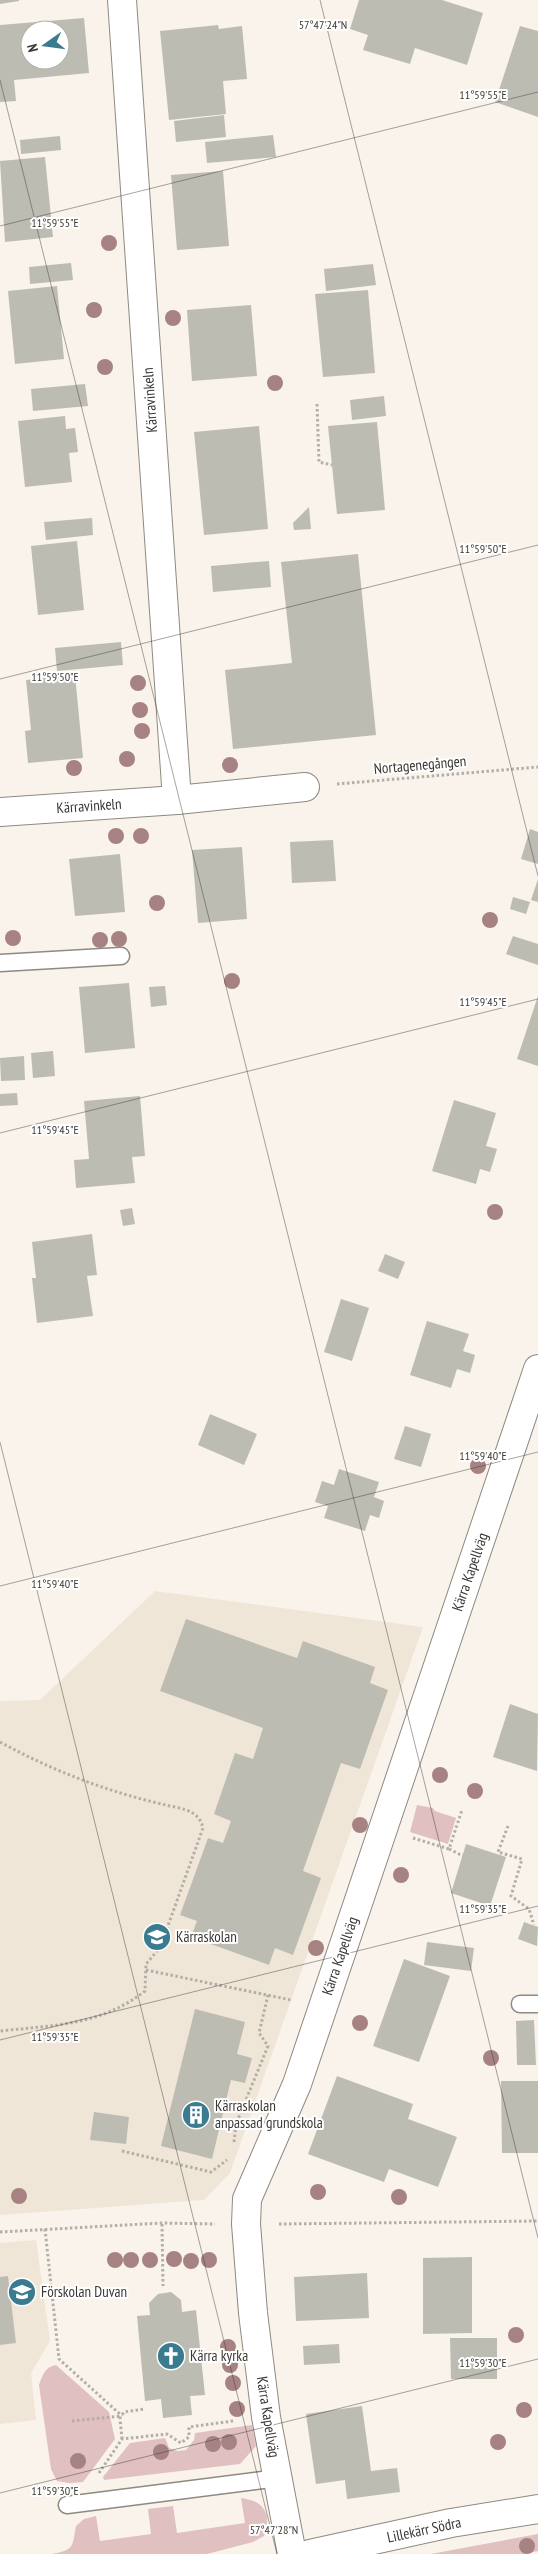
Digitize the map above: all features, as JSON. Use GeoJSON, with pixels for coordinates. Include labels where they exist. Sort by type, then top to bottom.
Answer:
{"type":"FeatureCollection","features":[{"type":"Feature","properties":{"kind":"street","name":"Kärravinkeln"},"geometry":{"type":"LineString","coordinates":[[122,0],[177,800]]}},
{"type":"Feature","properties":{"kind":"street","name":"Kärravinkeln"},"geometry":{"type":"LineString","coordinates":[[0,812],[177,800],[305,787]]}},
{"type":"Feature","properties":{"kind":"street","name":"Kärra Kapellväg"},"geometry":{"type":"LineString","coordinates":[[292,2554],[266,2417],[246,2247],[248,2199],[297,2084],[538,1369]]}},
{"type":"Feature","properties":{"kind":"street","name":"Lillekärr Södra"},"geometry":{"type":"LineString","coordinates":[[310,2554],[451,2523],[538,2510]]}},
{"type":"Feature","properties":{"kind":"lane"},"geometry":{"type":"LineString","coordinates":[[0,963],[121,956]]}},
{"type":"Feature","properties":{"kind":"lane"},"geometry":{"type":"LineString","coordinates":[[520,2004],[538,2004]]}},
{"type":"Feature","properties":{"kind":"lane"},"geometry":{"type":"LineString","coordinates":[[73,2504],[278,2478]]}},
{"type":"Feature","properties":{"kind":"path"},"geometry":{"type":"LineString","coordinates":[[316,404],[319,462],[332,465]]}},
{"type":"Feature","properties":{"kind":"path","name":"Nortagenegången"},"geometry":{"type":"LineString","coordinates":[[305,787],[538,767]]}},
{"type":"Feature","properties":{"kind":"path"},"geometry":{"type":"LineString","coordinates":[[0,1742],[43,1766],[132,1798],[193,1812],[201,1820],[203,1828],[165,1934],[158,1950],[146,1964],[145,1990],[126,2005],[89,2019],[62,2025],[0,2031]]}},
{"type":"Feature","properties":{"kind":"path"},"geometry":{"type":"LineString","coordinates":[[449,1849],[462,1810]]}},
{"type":"Feature","properties":{"kind":"path"},"geometry":{"type":"LineString","coordinates":[[508,1826],[498,1852],[522,1859],[511,1896],[529,1909],[534,1925]]}},
{"type":"Feature","properties":{"kind":"path"},"geometry":{"type":"LineString","coordinates":[[384,1828],[449,1849],[463,1856]]}},
{"type":"Feature","properties":{"kind":"path"},"geometry":{"type":"LineString","coordinates":[[146,1970],[323,2007]]}},
{"type":"Feature","properties":{"kind":"path"},"geometry":{"type":"LineString","coordinates":[[234,2148],[236,2124],[268,2046],[259,2033],[268,1995]]}},
{"type":"Feature","properties":{"kind":"path"},"geometry":{"type":"LineString","coordinates":[[122,2150],[211,2172],[233,2156]]}},
{"type":"Feature","properties":{"kind":"path"},"geometry":{"type":"LineString","coordinates":[[162,2224],[163,2286]]}},
{"type":"Feature","properties":{"kind":"path"},"geometry":{"type":"LineString","coordinates":[[44,2229],[59,2359],[122,2416]]}},
{"type":"Feature","properties":{"kind":"path"},"geometry":{"type":"LineString","coordinates":[[73,2504],[122,2439],[120,2418],[124,2412],[144,2409]]}},
{"type":"Feature","properties":{"kind":"path"},"geometry":{"type":"LineString","coordinates":[[72,2421],[122,2416]]}},
{"type":"Feature","properties":{"kind":"path"},"geometry":{"type":"LineString","coordinates":[[122,2439],[166,2434],[180,2443],[189,2437],[189,2427],[266,2417]]}},
{"type":"Feature","properties":{"kind":"shaded area","name":"Kärraskolan"},"geometry":{"type":"Polygon","coordinates":[[[155,1591],[423,1627],[230,2173],[204,2200],[0,2215],[0,1701],[40,1700],[155,1591]]]}},
{"type":"Feature","properties":{"kind":"shaded area"},"geometry":{"type":"Polygon","coordinates":[[[417,1805],[433,1808],[435,1811],[456,1818],[448,1844],[410,1832],[417,1805]]]}},
{"type":"Feature","properties":{"kind":"shaded area","name":"Förskolan Duvan"},"geometry":{"type":"Polygon","coordinates":[[[36,2240],[50,2341],[31,2373],[36,2420],[0,2424],[0,2243],[36,2240]]]}},
{"type":"Feature","properties":{"kind":"shaded area"},"geometry":{"type":"Polygon","coordinates":[[[56,2365],[109,2412],[115,2439],[83,2482],[69,2483],[57,2481],[51,2469],[39,2385],[47,2369],[56,2365]]]}},
{"type":"Feature","properties":{"kind":"shaded area"},"geometry":{"type":"Polygon","coordinates":[[[252,2425],[256,2446],[240,2464],[104,2480],[103,2477],[130,2443],[165,2438],[169,2448],[177,2451],[186,2450],[194,2440],[195,2433],[252,2425]]]}},
{"type":"Feature","properties":{"kind":"shaded area"},"geometry":{"type":"Polygon","coordinates":[[[241,2498],[256,2502],[267,2516],[264,2536],[253,2542],[207,2554],[51,2554],[71,2547],[76,2526],[84,2519],[96,2516],[100,2541],[151,2534],[148,2509],[173,2506],[177,2533],[245,2523],[241,2498]]]}},
{"type":"Feature","properties":{"kind":"shaded area"},"geometry":{"type":"Polygon","coordinates":[[[538,2534],[538,2551],[524,2554],[431,2554],[538,2534]]]}},
{"type":"Feature","properties":{"kind":"building"},"geometry":{"type":"Polygon","coordinates":[[[0,0],[19,0],[19,1],[0,4],[0,0]]]}},
{"type":"Feature","properties":{"kind":"building"},"geometry":{"type":"Polygon","coordinates":[[[359,0],[442,0],[483,13],[467,65],[415,48],[410,64],[363,50],[368,35],[350,29],[359,0]]]}},
{"type":"Feature","properties":{"kind":"building"},"geometry":{"type":"Polygon","coordinates":[[[84,18],[89,73],[14,80],[16,101],[0,102],[0,25],[20,23],[20,70],[70,70],[70,20],[60,20],[84,18]]]}},
{"type":"Feature","properties":{"kind":"building"},"geometry":{"type":"Polygon","coordinates":[[[218,25],[219,29],[242,26],[247,79],[223,81],[226,114],[169,120],[160,31],[218,25]]]}},
{"type":"Feature","properties":{"kind":"building"},"geometry":{"type":"Polygon","coordinates":[[[520,26],[538,31],[538,117],[495,102],[520,26]]]}},
{"type":"Feature","properties":{"kind":"building"},"geometry":{"type":"Polygon","coordinates":[[[224,115],[226,137],[176,142],[174,121],[224,115]]]}},
{"type":"Feature","properties":{"kind":"building"},"geometry":{"type":"Polygon","coordinates":[[[273,135],[276,157],[207,163],[205,142],[273,135]]]}},
{"type":"Feature","properties":{"kind":"building"},"geometry":{"type":"Polygon","coordinates":[[[60,136],[61,150],[21,154],[20,140],[60,136]]]}},
{"type":"Feature","properties":{"kind":"building"},"geometry":{"type":"Polygon","coordinates":[[[45,157],[53,237],[5,242],[0,161],[45,157]]]}},
{"type":"Feature","properties":{"kind":"building"},"geometry":{"type":"Polygon","coordinates":[[[223,171],[229,246],[177,250],[171,175],[223,171]]]}},
{"type":"Feature","properties":{"kind":"building"},"geometry":{"type":"Polygon","coordinates":[[[71,263],[73,280],[30,284],[29,267],[71,263]]]}},
{"type":"Feature","properties":{"kind":"building"},"geometry":{"type":"Polygon","coordinates":[[[373,264],[376,285],[326,291],[324,269],[373,264]]]}},
{"type":"Feature","properties":{"kind":"building"},"geometry":{"type":"Polygon","coordinates":[[[57,286],[64,359],[15,364],[8,291],[57,286]]]}},
{"type":"Feature","properties":{"kind":"building"},"geometry":{"type":"Polygon","coordinates":[[[368,290],[375,373],[323,377],[315,294],[368,290]]]}},
{"type":"Feature","properties":{"kind":"building"},"geometry":{"type":"Polygon","coordinates":[[[251,305],[257,376],[192,381],[187,310],[251,305]]]}},
{"type":"Feature","properties":{"kind":"building"},"geometry":{"type":"Polygon","coordinates":[[[85,384],[88,406],[33,411],[31,389],[85,384]]]}},
{"type":"Feature","properties":{"kind":"building"},"geometry":{"type":"Polygon","coordinates":[[[384,396],[386,416],[352,420],[350,400],[384,396]]]}},
{"type":"Feature","properties":{"kind":"building"},"geometry":{"type":"Polygon","coordinates":[[[65,416],[66,429],[75,428],[78,452],[69,453],[72,482],[25,487],[18,421],[65,416]]]}},
{"type":"Feature","properties":{"kind":"building"},"geometry":{"type":"Polygon","coordinates":[[[377,422],[385,510],[337,514],[328,426],[377,422]]]}},
{"type":"Feature","properties":{"kind":"building"},"geometry":{"type":"Polygon","coordinates":[[[259,426],[268,529],[204,535],[194,432],[259,426]]]}},
{"type":"Feature","properties":{"kind":"building"},"geometry":{"type":"Polygon","coordinates":[[[309,507],[311,529],[294,530],[293,523],[309,507]]]}},
{"type":"Feature","properties":{"kind":"building"},"geometry":{"type":"Polygon","coordinates":[[[92,518],[93,535],[46,540],[44,522],[92,518]]]}},
{"type":"Feature","properties":{"kind":"building"},"geometry":{"type":"Polygon","coordinates":[[[77,541],[84,610],[38,615],[31,546],[77,541]]]}},
{"type":"Feature","properties":{"kind":"building"},"geometry":{"type":"Polygon","coordinates":[[[358,554],[376,735],[233,749],[225,670],[292,663],[281,562],[358,554]]]}},
{"type":"Feature","properties":{"kind":"building"},"geometry":{"type":"Polygon","coordinates":[[[269,561],[271,587],[213,592],[211,566],[269,561]]]}},
{"type":"Feature","properties":{"kind":"building"},"geometry":{"type":"Polygon","coordinates":[[[121,642],[123,665],[57,671],[55,648],[121,642]]]}},
{"type":"Feature","properties":{"kind":"building"},"geometry":{"type":"Polygon","coordinates":[[[75,675],[83,758],[28,763],[25,731],[31,730],[26,680],[75,675]]]}},
{"type":"Feature","properties":{"kind":"building"},"geometry":{"type":"Polygon","coordinates":[[[530,829],[538,832],[538,864],[521,859],[530,829]]]}},
{"type":"Feature","properties":{"kind":"building"},"geometry":{"type":"Polygon","coordinates":[[[333,840],[336,881],[292,883],[290,842],[333,840]]]}},
{"type":"Feature","properties":{"kind":"building"},"geometry":{"type":"Polygon","coordinates":[[[242,847],[247,919],[198,923],[192,850],[242,847]]]}},
{"type":"Feature","properties":{"kind":"building"},"geometry":{"type":"Polygon","coordinates":[[[120,854],[125,912],[75,916],[69,859],[120,854]]]}},
{"type":"Feature","properties":{"kind":"building"},"geometry":{"type":"Polygon","coordinates":[[[538,879],[538,902],[531,900],[538,879]]]}},
{"type":"Feature","properties":{"kind":"building"},"geometry":{"type":"Polygon","coordinates":[[[513,897],[530,902],[526,914],[510,909],[513,897]]]}},
{"type":"Feature","properties":{"kind":"building"},"geometry":{"type":"Polygon","coordinates":[[[513,936],[538,944],[538,965],[506,954],[513,936]]]}},
{"type":"Feature","properties":{"kind":"building"},"geometry":{"type":"Polygon","coordinates":[[[129,983],[135,1048],[85,1053],[79,987],[129,983]]]}},
{"type":"Feature","properties":{"kind":"building"},"geometry":{"type":"Polygon","coordinates":[[[165,986],[167,1005],[151,1007],[149,987],[165,986]]]}},
{"type":"Feature","properties":{"kind":"building"},"geometry":{"type":"Polygon","coordinates":[[[538,996],[538,1066],[517,1059],[538,996]]]}},
{"type":"Feature","properties":{"kind":"building"},"geometry":{"type":"Polygon","coordinates":[[[53,1051],[55,1076],[33,1078],[31,1053],[53,1051]]]}},
{"type":"Feature","properties":{"kind":"building"},"geometry":{"type":"Polygon","coordinates":[[[24,1056],[25,1080],[1,1081],[0,1058],[24,1056]]]}},
{"type":"Feature","properties":{"kind":"building"},"geometry":{"type":"Polygon","coordinates":[[[17,1093],[18,1105],[0,1106],[0,1094],[17,1093]]]}},
{"type":"Feature","properties":{"kind":"building"},"geometry":{"type":"Polygon","coordinates":[[[140,1096],[145,1156],[132,1157],[135,1183],[76,1188],[74,1160],[89,1159],[84,1101],[140,1096]]]}},
{"type":"Feature","properties":{"kind":"building"},"geometry":{"type":"Polygon","coordinates":[[[454,1100],[496,1113],[486,1146],[497,1149],[490,1172],[480,1169],[476,1184],[432,1171],[454,1100]]]}},
{"type":"Feature","properties":{"kind":"building"},"geometry":{"type":"Polygon","coordinates":[[[132,1208],[135,1224],[123,1226],[120,1210],[132,1208]]]}},
{"type":"Feature","properties":{"kind":"building"},"geometry":{"type":"Polygon","coordinates":[[[92,1234],[97,1275],[87,1276],[93,1316],[37,1323],[32,1278],[36,1278],[32,1242],[92,1234]]]}},
{"type":"Feature","properties":{"kind":"building"},"geometry":{"type":"Polygon","coordinates":[[[385,1254],[405,1262],[398,1279],[378,1271],[385,1254]]]}},
{"type":"Feature","properties":{"kind":"building"},"geometry":{"type":"Polygon","coordinates":[[[341,1299],[369,1308],[352,1361],[324,1352],[341,1299]]]}},
{"type":"Feature","properties":{"kind":"building"},"geometry":{"type":"Polygon","coordinates":[[[427,1321],[469,1334],[463,1351],[475,1355],[470,1373],[457,1369],[451,1388],[410,1375],[427,1321]]]}},
{"type":"Feature","properties":{"kind":"building"},"geometry":{"type":"Polygon","coordinates":[[[210,1414],[257,1434],[244,1465],[198,1445],[210,1414]]]}},
{"type":"Feature","properties":{"kind":"building"},"geometry":{"type":"Polygon","coordinates":[[[405,1426],[431,1434],[421,1467],[394,1459],[405,1426]]]}},
{"type":"Feature","properties":{"kind":"building"},"geometry":{"type":"Polygon","coordinates":[[[339,1469],[379,1482],[374,1497],[384,1501],[379,1518],[370,1515],[365,1531],[324,1518],[328,1506],[315,1502],[322,1481],[334,1485],[339,1469]]]}},
{"type":"Feature","properties":{"kind":"building"},"geometry":{"type":"Polygon","coordinates":[[[186,1619],[297,1658],[303,1641],[375,1667],[370,1683],[388,1690],[360,1769],[341,1763],[303,1871],[321,1878],[293,1955],[275,1948],[269,1965],[191,1937],[197,1921],[180,1915],[208,1838],[223,1843],[231,1821],[214,1814],[235,1753],[253,1759],[263,1728],[160,1691],[186,1619]]]}},
{"type":"Feature","properties":{"kind":"building"},"geometry":{"type":"Polygon","coordinates":[[[510,1704],[538,1714],[537,1771],[493,1757],[510,1704]]]}},
{"type":"Feature","properties":{"kind":"building"},"geometry":{"type":"Polygon","coordinates":[[[466,1844],[506,1857],[490,1906],[451,1893],[466,1844]]]}},
{"type":"Feature","properties":{"kind":"building"},"geometry":{"type":"Polygon","coordinates":[[[524,1922],[538,1927],[537,1946],[518,1939],[524,1922]]]}},
{"type":"Feature","properties":{"kind":"building"},"geometry":{"type":"Polygon","coordinates":[[[427,1942],[474,1948],[471,1971],[424,1965],[427,1942]]]}},
{"type":"Feature","properties":{"kind":"building"},"geometry":{"type":"Polygon","coordinates":[[[404,1959],[450,1976],[419,2062],[373,2046],[404,1959]]]}},
{"type":"Feature","properties":{"kind":"building","name":"Kärraskolan anpassad grundskola"},"geometry":{"type":"Polygon","coordinates":[[[195,2009],[245,2022],[237,2054],[252,2058],[245,2083],[231,2080],[212,2159],[161,2146],[195,2009]]]}},
{"type":"Feature","properties":{"kind":"building"},"geometry":{"type":"Polygon","coordinates":[[[534,2020],[536,2065],[517,2065],[516,2021],[534,2020]]]}},
{"type":"Feature","properties":{"kind":"building"},"geometry":{"type":"Polygon","coordinates":[[[337,2076],[413,2104],[408,2119],[457,2137],[438,2187],[389,2169],[384,2182],[308,2154],[337,2076]]]}},
{"type":"Feature","properties":{"kind":"building"},"geometry":{"type":"Polygon","coordinates":[[[501,2081],[538,2081],[538,2153],[502,2153],[501,2081]]]}},
{"type":"Feature","properties":{"kind":"building"},"geometry":{"type":"Polygon","coordinates":[[[94,2112],[129,2117],[126,2144],[90,2140],[94,2112]]]}},
{"type":"Feature","properties":{"kind":"building"},"geometry":{"type":"Polygon","coordinates":[[[472,2257],[472,2333],[423,2334],[423,2258],[472,2257]]]}},
{"type":"Feature","properties":{"kind":"building"},"geometry":{"type":"Polygon","coordinates":[[[367,2273],[369,2318],[296,2321],[294,2277],[367,2273]]]}},
{"type":"Feature","properties":{"kind":"building"},"geometry":{"type":"Polygon","coordinates":[[[8,2276],[16,2343],[0,2345],[0,2277],[8,2276]]]}},
{"type":"Feature","properties":{"kind":"building","name":"Kärra kyrka"},"geometry":{"type":"Polygon","coordinates":[[[171,2292],[181,2300],[182,2312],[196,2310],[205,2395],[190,2396],[192,2415],[163,2418],[161,2399],[145,2401],[137,2316],[150,2315],[149,2303],[158,2294],[171,2292]]]}},
{"type":"Feature","properties":{"kind":"building"},"geometry":{"type":"Polygon","coordinates":[[[450,2338],[497,2338],[497,2379],[451,2379],[450,2338]]]}},
{"type":"Feature","properties":{"kind":"building"},"geometry":{"type":"Polygon","coordinates":[[[339,2344],[340,2363],[304,2365],[303,2346],[339,2344]]]}},
{"type":"Feature","properties":{"kind":"building"},"geometry":{"type":"Polygon","coordinates":[[[362,2406],[371,2471],[397,2468],[400,2492],[347,2499],[345,2480],[316,2484],[306,2414],[362,2406]]]}},
{"type":"Feature","properties":{"kind":"place","name":"Kärraskolan"},"geometry":{"type":"Point","coordinates":[157,1937]}},
{"type":"Feature","properties":{"kind":"place","name":"Kärraskolan anpassad grundskola"},"geometry":{"type":"Point","coordinates":[196,2115]}},
{"type":"Feature","properties":{"kind":"place","name":"Förskolan Duvan"},"geometry":{"type":"Point","coordinates":[22,2292]}},
{"type":"Feature","properties":{"kind":"place","name":"Kärra kyrka"},"geometry":{"type":"Point","coordinates":[171,2356]}}]}
